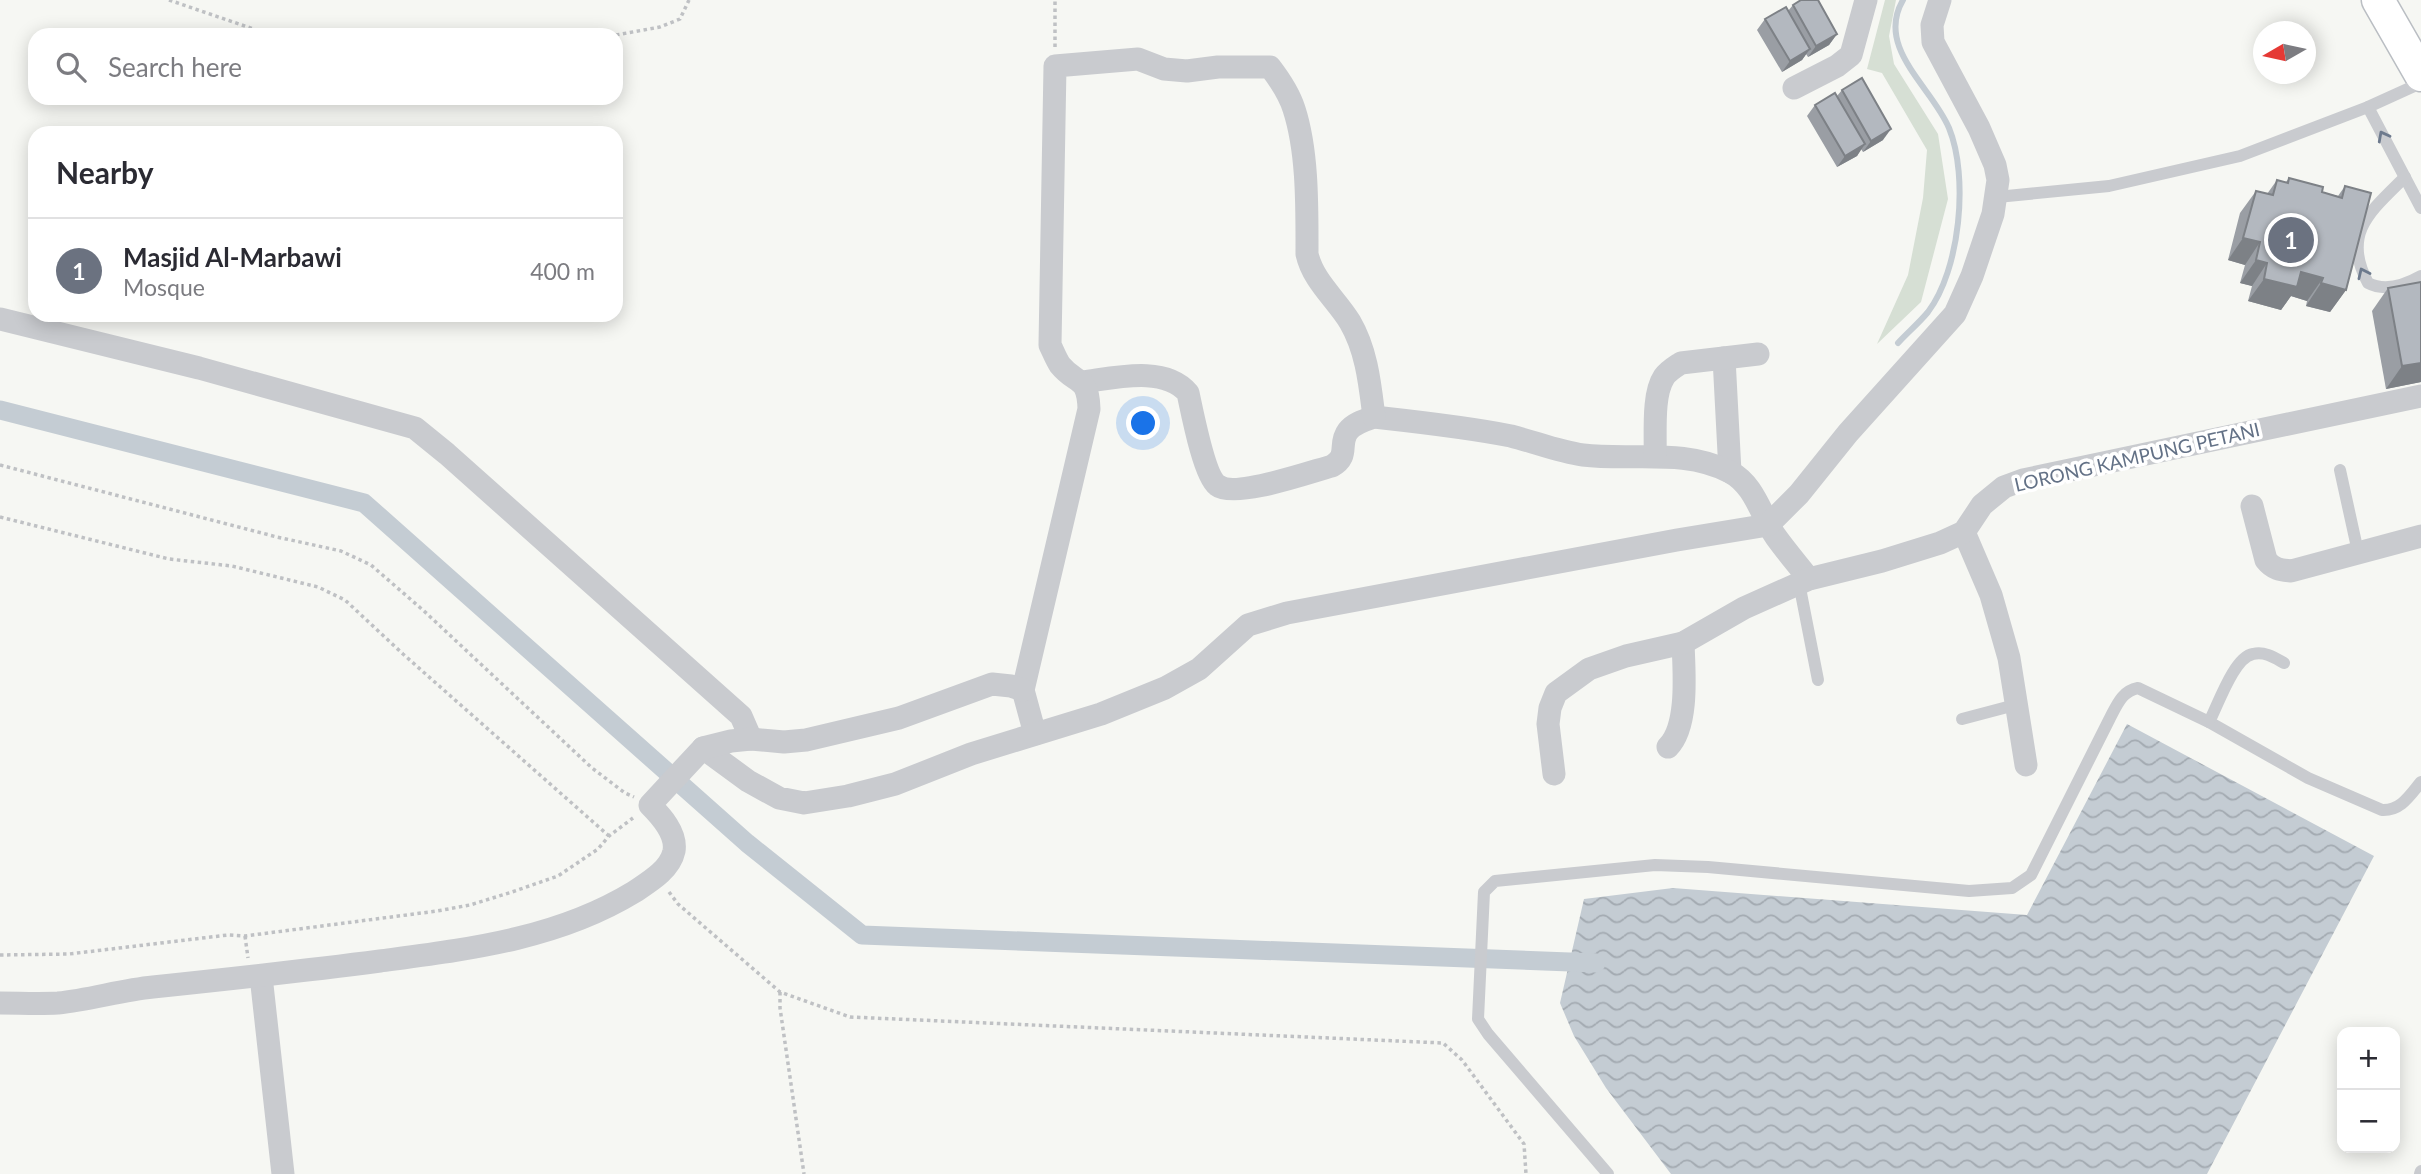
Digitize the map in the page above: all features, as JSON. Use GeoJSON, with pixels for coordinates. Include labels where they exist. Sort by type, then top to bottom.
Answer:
{"type":"FeatureCollection","features":[{"type":"Feature","properties":{"kind":"main road"},"geometry":{"type":"LineString","coordinates":[[2378,0],[2421,75]]}},
{"type":"Feature","properties":{"kind":"street"},"geometry":{"type":"LineString","coordinates":[[699,752],[779,798],[804,803],[895,784],[971,754],[1101,714],[1165,688],[1199,669],[1248,625],[1287,613],[1665,542],[1768,526],[1955,314],[1972,276],[1997,197],[1998,180],[1995,165],[1979,128],[1933,42],[1932,25],[1940,0]]}},
{"type":"Feature","properties":{"kind":"street"},"geometry":{"type":"LineString","coordinates":[[1794,88],[1837,66],[1851,55],[1864,1]]}},
{"type":"Feature","properties":{"kind":"street"},"geometry":{"type":"LineString","coordinates":[[1035,734],[1023,690],[1089,409],[1083,382],[1060,365],[1050,345],[1055,66],[1138,59],[1164,69],[1187,71],[1218,67],[1270,67],[1284,86],[1294,107],[1301,135],[1307,254],[1310,266],[1350,323],[1361,345],[1374,417]]}},
{"type":"Feature","properties":{"kind":"street"},"geometry":{"type":"LineString","coordinates":[[0,319],[199,368],[415,428],[458,463],[741,716],[751,739]]}},
{"type":"Feature","properties":{"kind":"street"},"geometry":{"type":"LineString","coordinates":[[1655,456],[1656,410],[1664,377],[1681,363],[1758,354]]}},
{"type":"Feature","properties":{"kind":"street"},"geometry":{"type":"LineString","coordinates":[[1724,358],[1730,472]]}},
{"type":"Feature","properties":{"kind":"street"},"geometry":{"type":"LineString","coordinates":[[1083,382],[1154,376],[1179,384],[1188,393],[1209,475],[1219,486],[1225,488],[1270,484],[1332,466],[1340,462],[1348,430],[1357,423],[1374,417],[1510,436],[1580,455],[1616,458],[1665,455],[1694,461],[1730,472],[1744,483],[1804,581]]}},
{"type":"Feature","properties":{"kind":"street","name":"LORONG KAMPUNG PETANI"},"geometry":{"type":"LineString","coordinates":[[1964,532],[1982,505],[2004,487],[2023,480],[2421,396]]}},
{"type":"Feature","properties":{"kind":"street"},"geometry":{"type":"LineString","coordinates":[[2252,506],[2263,551],[2271,566],[2291,571],[2421,536]]}},
{"type":"Feature","properties":{"kind":"street"},"geometry":{"type":"LineString","coordinates":[[1554,774],[1548,724],[1550,708],[1556,693],[1589,669],[1626,656],[1684,643],[1744,608],[1804,581],[1916,551],[1964,532],[1991,595],[2009,658],[2026,765]]}},
{"type":"Feature","properties":{"kind":"street"},"geometry":{"type":"LineString","coordinates":[[1668,747],[1679,731],[1684,643]]}},
{"type":"Feature","properties":{"kind":"street"},"geometry":{"type":"LineString","coordinates":[[0,1003],[59,1003],[145,987],[261,976],[488,946],[549,931],[605,910],[657,876],[668,863],[674,850],[673,839],[654,801],[699,752],[731,741],[806,740],[898,718],[992,684],[1023,690]]}},
{"type":"Feature","properties":{"kind":"street"},"geometry":{"type":"LineString","coordinates":[[261,976],[283,1174]]}},
{"type":"Feature","properties":{"kind":"lane"},"geometry":{"type":"LineString","coordinates":[[1997,197],[2109,186],[2240,156],[2368,107],[2421,83]]}},
{"type":"Feature","properties":{"kind":"lane"},"geometry":{"type":"LineString","coordinates":[[2368,107],[2421,208]]}},
{"type":"Feature","properties":{"kind":"lane"},"geometry":{"type":"LineString","coordinates":[[2405,177],[2374,208],[2359,230],[2357,260],[2368,283],[2376,288],[2390,288],[2421,276]]}},
{"type":"Feature","properties":{"kind":"lane"},"geometry":{"type":"LineString","coordinates":[[2340,470],[2358,552]]}},
{"type":"Feature","properties":{"kind":"lane"},"geometry":{"type":"LineString","coordinates":[[1804,581],[1818,680]]}},
{"type":"Feature","properties":{"kind":"lane"},"geometry":{"type":"LineString","coordinates":[[2209,722],[2238,662],[2252,654],[2268,654],[2284,663]]}},
{"type":"Feature","properties":{"kind":"lane"},"geometry":{"type":"LineString","coordinates":[[1608,1174],[1478,1019],[1484,892],[1495,881],[1655,865],[1709,867],[1969,891],[2012,888],[2031,875],[2110,718],[2124,694],[2138,688],[2209,722],[2308,778],[2382,810],[2392,811],[2399,807],[2421,782]]}},
{"type":"Feature","properties":{"kind":"lane"},"geometry":{"type":"LineString","coordinates":[[1962,719],[2015,705]]}},
{"type":"Feature","properties":{"kind":"path"},"geometry":{"type":"LineString","coordinates":[[169,0],[251,28]]}},
{"type":"Feature","properties":{"kind":"path"},"geometry":{"type":"LineString","coordinates":[[623,34],[660,27],[680,19],[689,0]]}},
{"type":"Feature","properties":{"kind":"path"},"geometry":{"type":"LineString","coordinates":[[1055,0],[1055,66]]}},
{"type":"Feature","properties":{"kind":"path"},"geometry":{"type":"LineString","coordinates":[[0,465],[341,551],[371,565],[592,768],[625,793],[654,801]]}},
{"type":"Feature","properties":{"kind":"path"},"geometry":{"type":"LineString","coordinates":[[0,517],[169,559],[232,566],[318,587],[345,600],[608,836]]}},
{"type":"Feature","properties":{"kind":"path"},"geometry":{"type":"LineString","coordinates":[[0,955],[69,954],[228,935],[245,936],[470,905],[558,876],[598,849],[608,836],[654,801]]}},
{"type":"Feature","properties":{"kind":"path"},"geometry":{"type":"LineString","coordinates":[[657,876],[678,904],[780,992],[850,1017],[1443,1043],[1462,1060],[1524,1144],[1526,1174]]}},
{"type":"Feature","properties":{"kind":"path"},"geometry":{"type":"LineString","coordinates":[[780,992],[804,1174]]}},
{"type":"Feature","properties":{"kind":"shaded area"},"geometry":{"type":"Polygon","coordinates":[[[1885,0],[1896,0],[1889,36],[1894,64],[1938,134],[1948,199],[1921,302],[1877,344],[1908,275],[1923,198],[1927,150],[1882,73],[1867,69],[1885,0]]]}},
{"type":"Feature","properties":{"kind":"water"},"geometry":{"type":"Polygon","coordinates":[[[2127,724],[2374,856],[2207,1174],[1671,1174],[1606,1088],[1574,1036],[1560,1003],[1584,899],[1673,888],[2027,915],[2127,724]]]}},
{"type":"Feature","properties":{"kind":"building"},"geometry":{"type":"Polygon","coordinates":[[[1801,0],[1818,0],[1837,34],[1816,46],[1793,5],[1801,0]]]}},
{"type":"Feature","properties":{"kind":"building"},"geometry":{"type":"Polygon","coordinates":[[[1786,7],[1810,49],[1790,61],[1765,19],[1786,7]]]}},
{"type":"Feature","properties":{"kind":"building"},"geometry":{"type":"Polygon","coordinates":[[[1862,78],[1891,129],[1871,141],[1842,90],[1862,78]]]}},
{"type":"Feature","properties":{"kind":"building"},"geometry":{"type":"Polygon","coordinates":[[[1835,93],[1865,144],[1845,156],[1815,105],[1835,93]]]}},
{"type":"Feature","properties":{"kind":"building"},"geometry":{"type":"Polygon","coordinates":[[[2289,178],[2323,187],[2322,192],[2342,198],[2345,186],[2371,193],[2346,290],[2321,283],[2323,278],[2301,272],[2297,287],[2264,279],[2267,263],[2256,260],[2260,242],[2243,238],[2256,191],[2273,195],[2277,180],[2288,183],[2289,178]]]}},
{"type":"Feature","properties":{"kind":"building"},"geometry":{"type":"Polygon","coordinates":[[[2421,282],[2421,363],[2402,366],[2388,288],[2421,282]]]}},
{"type":"Feature","properties":{"kind":"waterway"},"geometry":{"type":"LineString","coordinates":[[1898,343],[1928,312],[1939,294],[1954,248],[1960,197],[1959,172],[1949,128],[1909,67],[1896,34],[1896,18],[1903,0]]}},
{"type":"Feature","properties":{"kind":"waterway"},"geometry":{"type":"LineString","coordinates":[[0,410],[364,503],[747,843],[862,935],[1596,963]]}},
{"type":"Feature","properties":{"kind":"place","name":"Masjid Al-Marbawi"},"geometry":{"type":"Point","coordinates":[2291,240]}}]}
